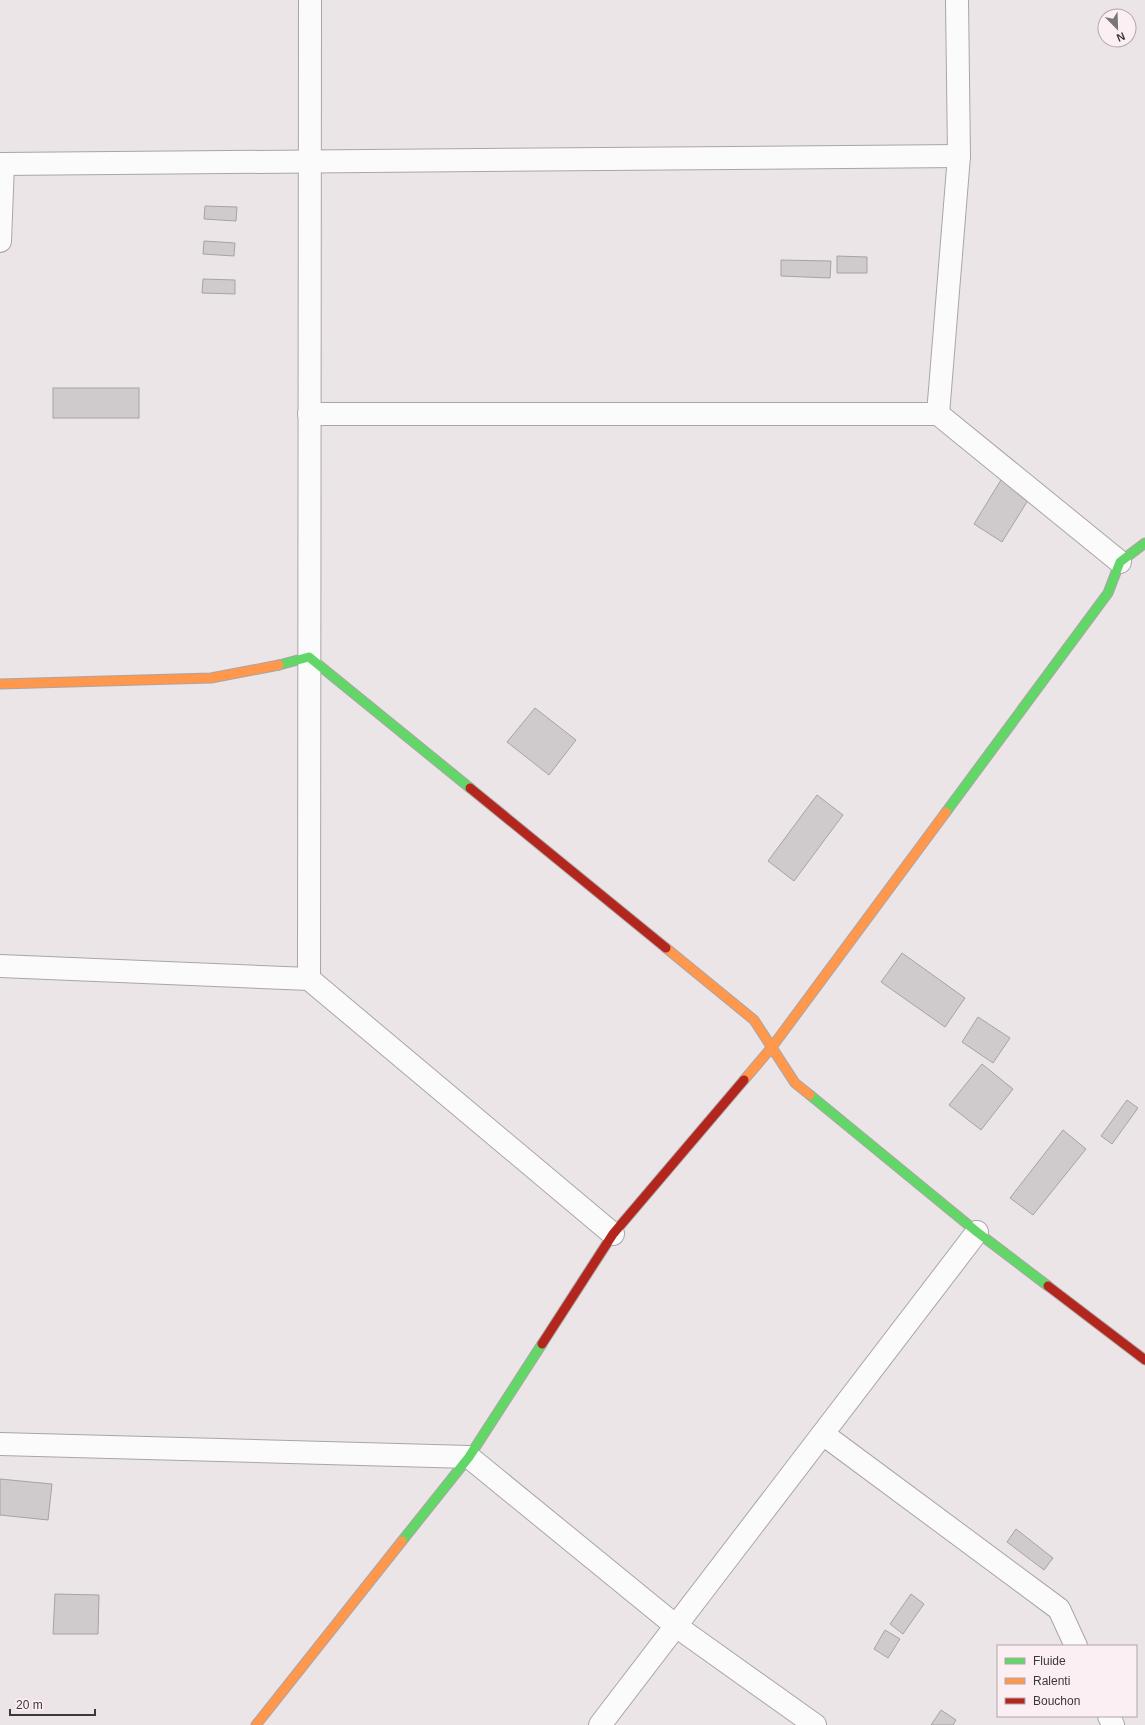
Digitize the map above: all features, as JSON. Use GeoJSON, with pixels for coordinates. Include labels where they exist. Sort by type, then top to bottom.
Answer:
{"type":"FeatureCollection","features":[{"type":"Feature","properties":{"kind":"street"},"geometry":{"type":"LineString","coordinates":[[309,979],[310,0]]}},
{"type":"Feature","properties":{"kind":"street"},"geometry":{"type":"LineString","coordinates":[[938,414],[959,156],[957,0]]}},
{"type":"Feature","properties":{"kind":"street"},"geometry":{"type":"LineString","coordinates":[[0,242],[2,164],[959,156]]}},
{"type":"Feature","properties":{"kind":"street"},"geometry":{"type":"LineString","coordinates":[[309,414],[938,414],[1120,562]]}},
{"type":"Feature","properties":{"kind":"street"},"geometry":{"type":"LineString","coordinates":[[256,1725],[469,1457],[613,1234],[772,1048],[1108,593],[1120,562],[1145,542]]}},
{"type":"Feature","properties":{"kind":"street"},"geometry":{"type":"LineString","coordinates":[[0,684],[211,678],[264,669],[309,657]]}},
{"type":"Feature","properties":{"kind":"street"},"geometry":{"type":"LineString","coordinates":[[309,657],[754,1020],[795,1083],[977,1232],[1145,1360]]}},
{"type":"Feature","properties":{"kind":"street"},"geometry":{"type":"LineString","coordinates":[[0,966],[309,979],[613,1234]]}},
{"type":"Feature","properties":{"kind":"street"},"geometry":{"type":"LineString","coordinates":[[600,1725],[977,1232]]}},
{"type":"Feature","properties":{"kind":"street"},"geometry":{"type":"LineString","coordinates":[[823,1434],[1059,1609],[1076,1645]]}},
{"type":"Feature","properties":{"kind":"street"},"geometry":{"type":"LineString","coordinates":[[0,1444],[469,1457],[676,1626],[814,1725]]}},
{"type":"Feature","properties":{"kind":"building"},"geometry":{"type":"Polygon","coordinates":[[[205,206],[237,207],[236,221],[204,219],[205,206]]]}},
{"type":"Feature","properties":{"kind":"building"},"geometry":{"type":"Polygon","coordinates":[[[204,241],[235,243],[234,256],[203,254],[204,241]]]}},
{"type":"Feature","properties":{"kind":"building"},"geometry":{"type":"Polygon","coordinates":[[[837,256],[867,257],[867,273],[837,273],[837,256]]]}},
{"type":"Feature","properties":{"kind":"building"},"geometry":{"type":"Polygon","coordinates":[[[781,260],[831,261],[830,278],[781,276],[781,260]]]}},
{"type":"Feature","properties":{"kind":"building"},"geometry":{"type":"Polygon","coordinates":[[[203,279],[235,280],[235,294],[202,293],[203,279]]]}},
{"type":"Feature","properties":{"kind":"building"},"geometry":{"type":"Polygon","coordinates":[[[53,388],[139,388],[139,418],[53,418],[53,388]]]}},
{"type":"Feature","properties":{"kind":"building"},"geometry":{"type":"Polygon","coordinates":[[[1001,480],[1030,497],[1002,542],[974,524],[1001,480]]]}},
{"type":"Feature","properties":{"kind":"building"},"geometry":{"type":"Polygon","coordinates":[[[535,708],[576,740],[549,775],[507,742],[535,708]]]}},
{"type":"Feature","properties":{"kind":"building"},"geometry":{"type":"Polygon","coordinates":[[[817,795],[843,815],[794,881],[768,861],[817,795]]]}},
{"type":"Feature","properties":{"kind":"building"},"geometry":{"type":"Polygon","coordinates":[[[902,953],[965,998],[945,1027],[881,982],[902,953]]]}},
{"type":"Feature","properties":{"kind":"building"},"geometry":{"type":"Polygon","coordinates":[[[978,1017],[1010,1038],[993,1063],[962,1042],[978,1017]]]}},
{"type":"Feature","properties":{"kind":"building"},"geometry":{"type":"Polygon","coordinates":[[[982,1064],[1013,1089],[981,1130],[949,1105],[982,1064]]]}},
{"type":"Feature","properties":{"kind":"building"},"geometry":{"type":"Polygon","coordinates":[[[1127,1100],[1138,1108],[1112,1144],[1101,1136],[1127,1100]]]}},
{"type":"Feature","properties":{"kind":"building"},"geometry":{"type":"Polygon","coordinates":[[[1063,1130],[1086,1149],[1033,1215],[1010,1198],[1063,1130]]]}},
{"type":"Feature","properties":{"kind":"building"},"geometry":{"type":"Polygon","coordinates":[[[0,1479],[52,1484],[48,1520],[0,1515],[0,1479]]]}},
{"type":"Feature","properties":{"kind":"building"},"geometry":{"type":"Polygon","coordinates":[[[1016,1529],[1053,1558],[1044,1570],[1007,1542],[1016,1529]]]}},
{"type":"Feature","properties":{"kind":"building"},"geometry":{"type":"Polygon","coordinates":[[[55,1594],[99,1595],[98,1634],[53,1634],[55,1594]]]}},
{"type":"Feature","properties":{"kind":"building"},"geometry":{"type":"Polygon","coordinates":[[[911,1594],[924,1604],[903,1634],[890,1624],[911,1594]]]}},
{"type":"Feature","properties":{"kind":"building"},"geometry":{"type":"Polygon","coordinates":[[[885,1630],[900,1639],[888,1658],[874,1649],[885,1630]]]}},
{"type":"Feature","properties":{"kind":"building"},"geometry":{"type":"Polygon","coordinates":[[[941,1710],[956,1720],[953,1725],[931,1725],[941,1710]]]}},
{"type":"Feature","properties":{"kind":"traffic: fast"},"geometry":{"type":"LineString","coordinates":[[946,812],[1108,593],[1120,562],[1145,543]]}},
{"type":"Feature","properties":{"kind":"traffic: fast"},"geometry":{"type":"LineString","coordinates":[[279,665],[309,657],[470,788]]}},
{"type":"Feature","properties":{"kind":"traffic: fast"},"geometry":{"type":"LineString","coordinates":[[810,1095],[977,1232],[1048,1286]]}},
{"type":"Feature","properties":{"kind":"traffic: fast"},"geometry":{"type":"LineString","coordinates":[[402,1541],[469,1457],[542,1344]]}},
{"type":"Feature","properties":{"kind":"traffic: slow"},"geometry":{"type":"LineString","coordinates":[[0,684],[211,678],[279,665]]}},
{"type":"Feature","properties":{"kind":"traffic: slow"},"geometry":{"type":"LineString","coordinates":[[744,1080],[772,1047],[946,812]]}},
{"type":"Feature","properties":{"kind":"traffic: slow"},"geometry":{"type":"LineString","coordinates":[[666,948],[754,1020],[795,1083],[810,1095]]}},
{"type":"Feature","properties":{"kind":"traffic: slow"},"geometry":{"type":"LineString","coordinates":[[256,1725],[402,1541]]}},
{"type":"Feature","properties":{"kind":"traffic: jam"},"geometry":{"type":"LineString","coordinates":[[470,788],[666,948]]}},
{"type":"Feature","properties":{"kind":"traffic: jam"},"geometry":{"type":"LineString","coordinates":[[542,1344],[613,1234],[744,1080]]}},
{"type":"Feature","properties":{"kind":"traffic: jam"},"geometry":{"type":"LineString","coordinates":[[1048,1286],[1145,1360]]}}]}
